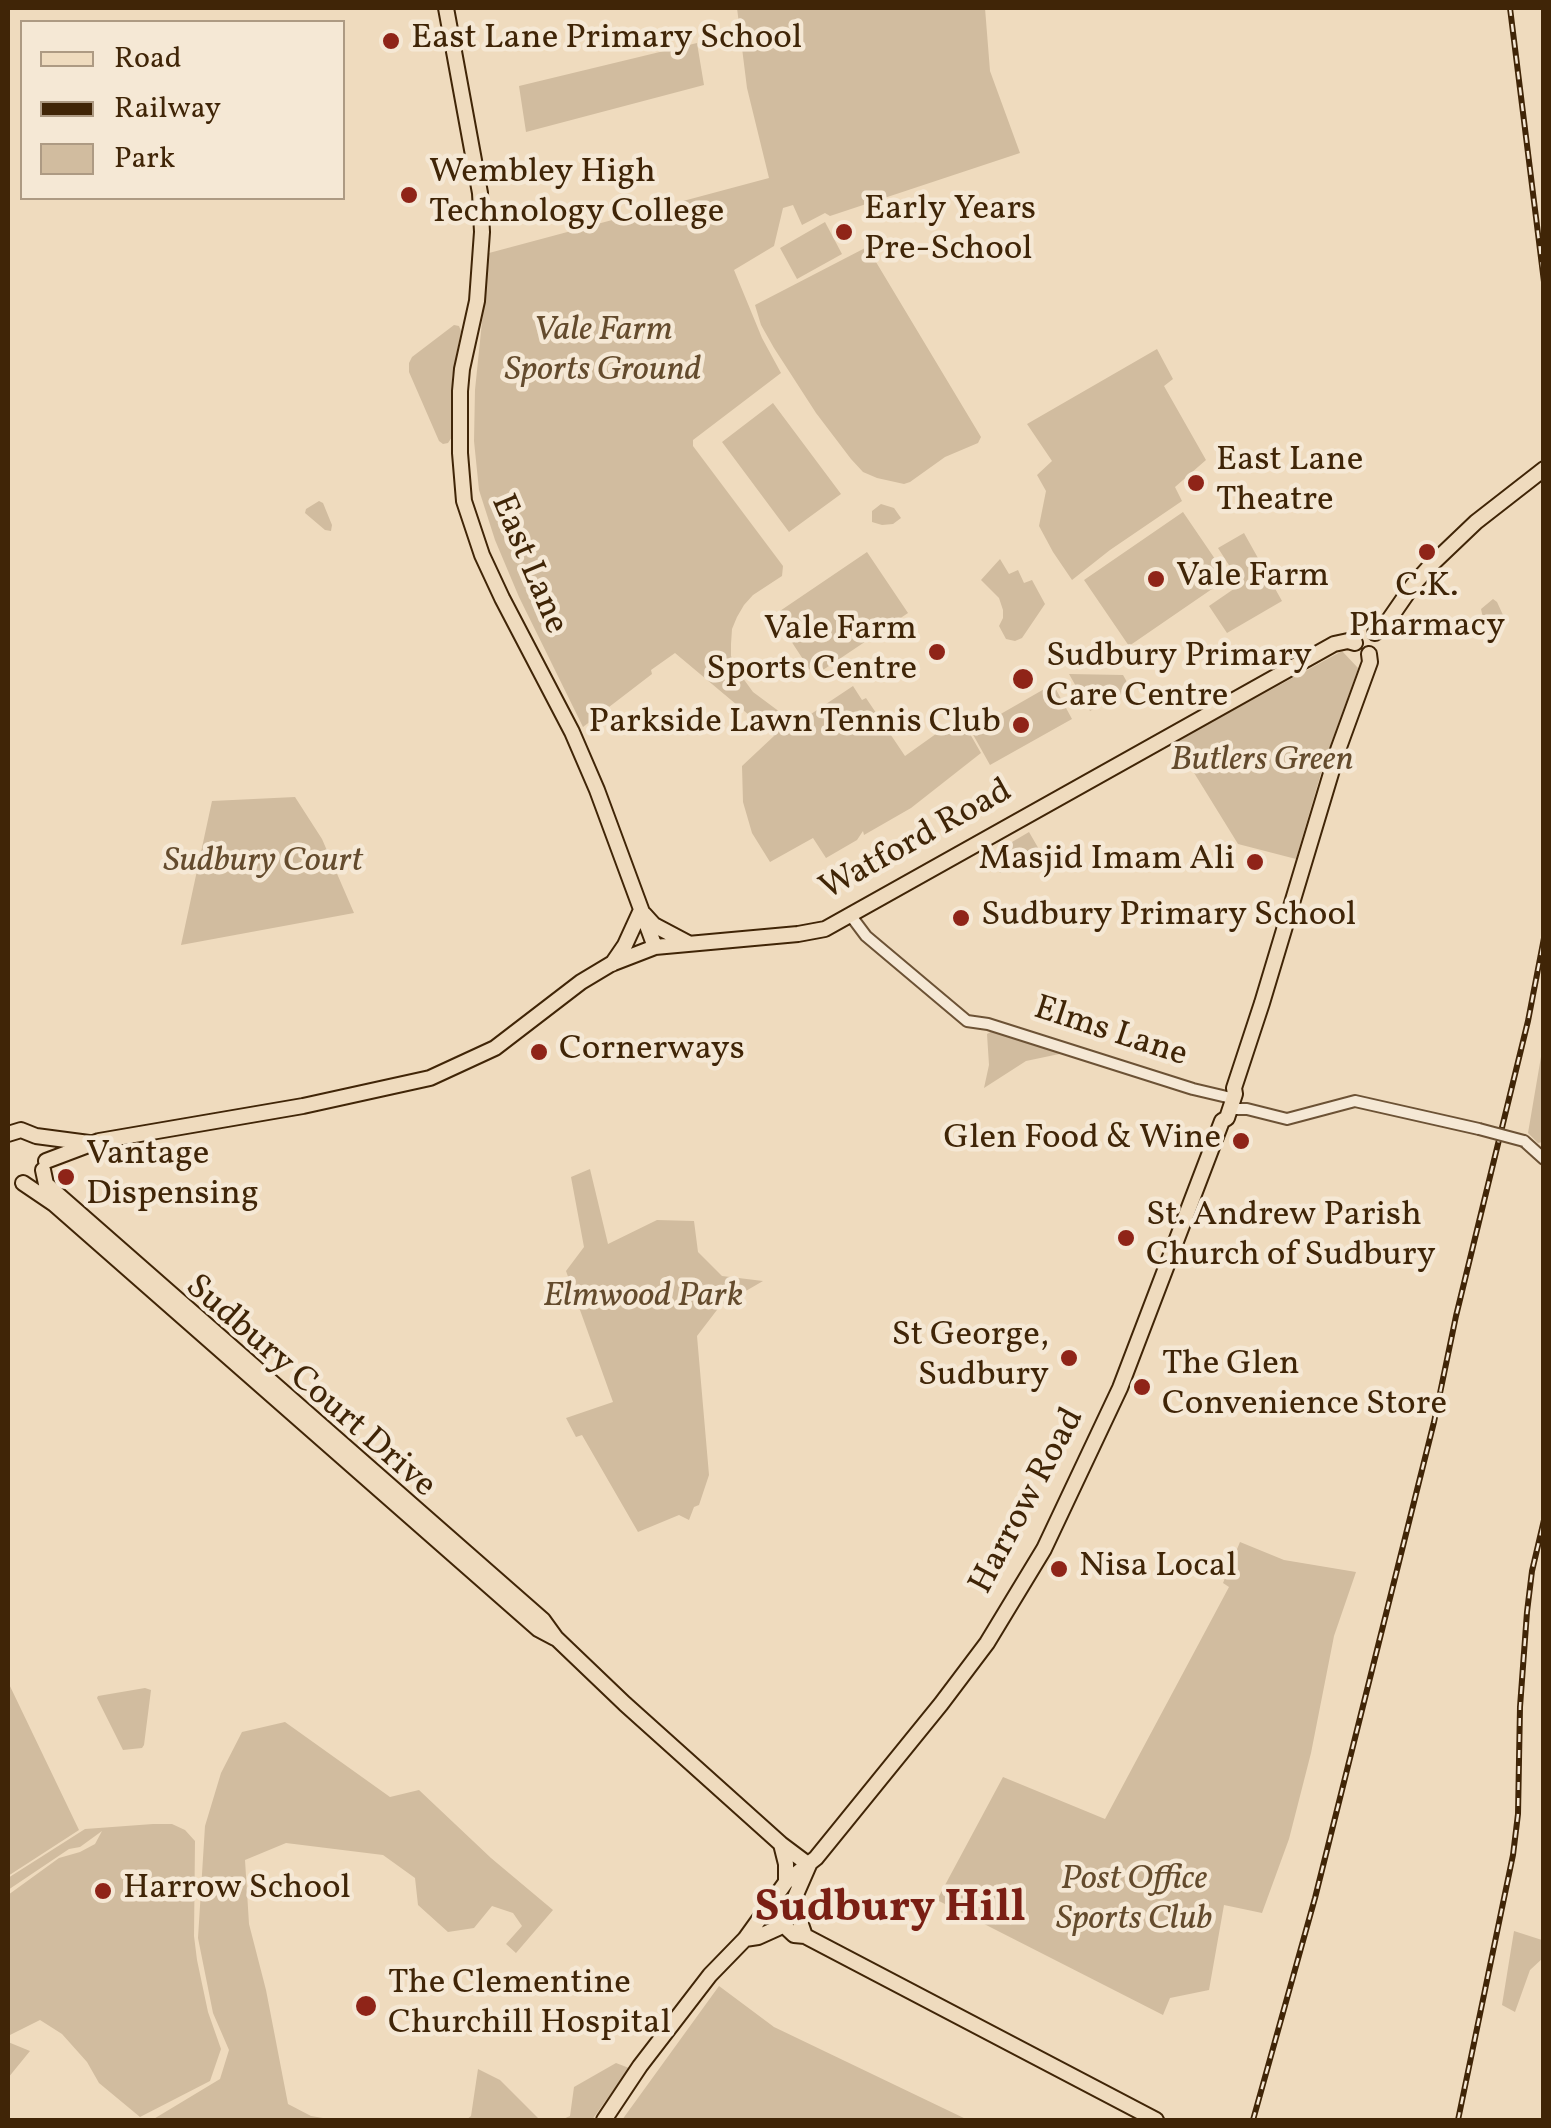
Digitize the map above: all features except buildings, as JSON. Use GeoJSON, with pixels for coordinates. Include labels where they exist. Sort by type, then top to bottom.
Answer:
{"type":"FeatureCollection","features":[{"type":"Feature","properties":{"kind":"main road","name":"East Lane"},"geometry":{"type":"LineString","coordinates":[[446,8],[480,193],[482,232],[476,300],[459,404],[464,501],[482,555],[572,732],[597,790],[655,947]]}},
{"type":"Feature","properties":{"kind":"main road"},"geometry":{"type":"LineString","coordinates":[[1375,633],[1432,564],[1476,522],[1544,469]]}},
{"type":"Feature","properties":{"kind":"main road"},"geometry":{"type":"LineString","coordinates":[[1370,630],[1380,641],[1370,654],[1359,651],[1355,643],[1356,636],[1370,630]]}},
{"type":"Feature","properties":{"kind":"main road","name":"Watford Road"},"geometry":{"type":"LineString","coordinates":[[16,1181],[36,1178],[44,1166],[90,1143],[302,1106],[430,1078],[495,1048],[611,964],[655,947],[824,929],[1325,649],[1341,642],[1355,643]]}},
{"type":"Feature","properties":{"kind":"main road","name":"Harrow Road"},"geometry":{"type":"LineString","coordinates":[[782,1924],[809,1865],[987,1642],[1074,1490],[1125,1377],[1228,1104],[1370,654]]}},
{"type":"Feature","properties":{"kind":"main road"},"geometry":{"type":"LineString","coordinates":[[611,964],[625,946],[640,910],[654,925],[688,943]]}},
{"type":"Feature","properties":{"kind":"main road","name":"Watford Road"},"geometry":{"type":"LineString","coordinates":[[8,1134],[21,1130],[36,1136],[90,1143]]}},
{"type":"Feature","properties":{"kind":"main road","name":"Sudbury Court Drive"},"geometry":{"type":"LineString","coordinates":[[36,1136],[46,1150],[46,1184],[478,1561],[543,1620],[556,1638],[625,1704],[809,1865]]}},
{"type":"Feature","properties":{"kind":"main road","name":"Sudbury Court Drive"},"geometry":{"type":"LineString","coordinates":[[16,1181],[54,1204],[538,1629],[556,1638]]}},
{"type":"Feature","properties":{"kind":"main road"},"geometry":{"type":"LineString","coordinates":[[604,2120],[664,2034],[718,1966],[745,1939],[786,1882],[782,1844]]}},
{"type":"Feature","properties":{"kind":"main road","name":"Harrow Road"},"geometry":{"type":"LineString","coordinates":[[786,1882],[809,1865]]}},
{"type":"Feature","properties":{"kind":"main road"},"geometry":{"type":"LineString","coordinates":[[773,1902],[784,1896],[795,1902],[805,1936]]}},
{"type":"Feature","properties":{"kind":"main road"},"geometry":{"type":"LineString","coordinates":[[773,1902],[782,1924],[794,1934],[805,1936],[1156,2120]]}},
{"type":"Feature","properties":{"kind":"main road"},"geometry":{"type":"LineString","coordinates":[[745,1939],[758,1937],[782,1924]]}},
{"type":"Feature","properties":{"kind":"street","name":"Elms Lane"},"geometry":{"type":"LineString","coordinates":[[851,916],[866,936],[967,1021],[988,1024],[1247,1109],[1287,1118],[1354,1101],[1524,1141],[1544,1159]]}},
{"type":"Feature","properties":{"kind":"green space","name":"Vale Farm Sports Ground"},"geometry":{"type":"Polygon","coordinates":[[[737,8],[985,8],[990,71],[1020,153],[830,216],[825,213],[802,225],[793,205],[783,208],[774,246],[734,270],[781,373],[693,440],[693,446],[783,566],[782,576],[753,595],[737,617],[732,629],[731,656],[737,670],[753,692],[796,724],[853,686],[862,700],[866,698],[905,756],[961,716],[953,726],[962,720],[981,753],[911,808],[864,835],[863,831],[857,840],[826,858],[813,838],[770,862],[752,833],[743,802],[742,766],[774,736],[675,653],[583,727],[519,597],[479,490],[474,441],[475,390],[489,253],[769,178],[747,88],[737,8]]]}},
{"type":"Feature","properties":{"kind":"green space"},"geometry":{"type":"Polygon","coordinates":[[[697,43],[704,85],[526,132],[519,86],[697,43]]]}},
{"type":"Feature","properties":{"kind":"green space"},"geometry":{"type":"Polygon","coordinates":[[[825,222],[842,254],[797,279],[780,248],[825,222]]]}},
{"type":"Feature","properties":{"kind":"green space"},"geometry":{"type":"Polygon","coordinates":[[[867,247],[981,437],[978,443],[945,457],[904,484],[863,472],[851,459],[774,348],[755,305],[867,247]]]}},
{"type":"Feature","properties":{"kind":"green space"},"geometry":{"type":"Polygon","coordinates":[[[454,325],[461,331],[452,378],[452,437],[443,444],[409,372],[409,363],[454,325]]]}},
{"type":"Feature","properties":{"kind":"green space"},"geometry":{"type":"Polygon","coordinates":[[[1157,349],[1173,379],[1164,386],[1206,460],[1175,487],[1182,501],[1072,580],[1039,526],[1046,491],[1037,475],[1052,461],[1027,424],[1157,349]]]}},
{"type":"Feature","properties":{"kind":"green space"},"geometry":{"type":"Polygon","coordinates":[[[773,403],[841,494],[789,532],[722,442],[773,403]]]}},
{"type":"Feature","properties":{"kind":"green space"},"geometry":{"type":"Polygon","coordinates":[[[319,501],[332,525],[331,531],[305,513],[319,501]]]}},
{"type":"Feature","properties":{"kind":"green space"},"geometry":{"type":"Polygon","coordinates":[[[881,504],[894,508],[901,518],[893,524],[872,522],[872,511],[881,504]]]}},
{"type":"Feature","properties":{"kind":"green space","name":"Vale Farm"},"geometry":{"type":"Polygon","coordinates":[[[1183,512],[1228,578],[1129,646],[1084,580],[1183,512]]]}},
{"type":"Feature","properties":{"kind":"green space"},"geometry":{"type":"Polygon","coordinates":[[[1244,533],[1282,601],[1227,633],[1209,606],[1241,584],[1218,548],[1244,533]]]}},
{"type":"Feature","properties":{"kind":"green space"},"geometry":{"type":"Polygon","coordinates":[[[867,552],[908,613],[814,676],[774,615],[867,552]]]}},
{"type":"Feature","properties":{"kind":"green space"},"geometry":{"type":"Polygon","coordinates":[[[1000,559],[1009,574],[1018,570],[1024,583],[1032,580],[1045,604],[1022,638],[1015,641],[1006,639],[999,626],[1003,610],[999,598],[981,580],[1000,559]]]}},
{"type":"Feature","properties":{"kind":"green space"},"geometry":{"type":"Polygon","coordinates":[[[1493,599],[1503,615],[1499,633],[1483,618],[1481,609],[1493,599]]]}},
{"type":"Feature","properties":{"kind":"green space","name":"Butlers Green"},"geometry":{"type":"Polygon","coordinates":[[[1342,651],[1358,668],[1324,763],[1296,859],[1238,844],[1175,742],[1342,651]]]}},
{"type":"Feature","properties":{"kind":"green space"},"geometry":{"type":"Polygon","coordinates":[[[1069,674],[1123,675],[1131,689],[1090,711],[1069,674]]]}},
{"type":"Feature","properties":{"kind":"green space","name":"Parkside Lawn Tennis Club"},"geometry":{"type":"Polygon","coordinates":[[[1053,684],[1072,719],[990,765],[971,731],[1053,684]]]}},
{"type":"Feature","properties":{"kind":"green space","name":"Sudbury Court"},"geometry":{"type":"Polygon","coordinates":[[[295,797],[322,839],[354,913],[181,945],[212,801],[295,797]]]}},
{"type":"Feature","properties":{"kind":"green space"},"geometry":{"type":"Polygon","coordinates":[[[1029,832],[1040,851],[1000,873],[990,855],[1029,832]]]}},
{"type":"Feature","properties":{"kind":"green space"},"geometry":{"type":"Polygon","coordinates":[[[994,1030],[1064,1053],[1026,1061],[984,1088],[989,1065],[987,1034],[994,1030]]]}},
{"type":"Feature","properties":{"kind":"green space"},"geometry":{"type":"Polygon","coordinates":[[[1543,1045],[1543,1142],[1538,1143],[1528,1133],[1543,1045]]]}},
{"type":"Feature","properties":{"kind":"green space","name":"Elmwood Park"},"geometry":{"type":"Polygon","coordinates":[[[590,1169],[608,1244],[657,1220],[694,1221],[698,1252],[722,1276],[763,1281],[720,1306],[697,1336],[709,1475],[699,1505],[694,1507],[689,1520],[679,1515],[638,1532],[582,1435],[576,1437],[566,1418],[613,1402],[566,1271],[584,1247],[571,1177],[590,1169]]]}},
{"type":"Feature","properties":{"kind":"green space","name":"Post Office Sports Club"},"geometry":{"type":"Polygon","coordinates":[[[1240,1542],[1284,1560],[1356,1572],[1334,1636],[1289,1839],[1262,1913],[1224,1905],[1209,1990],[1170,1998],[1163,2015],[937,1900],[1003,1777],[1105,1819],[1229,1587],[1223,1583],[1240,1542]]]}},
{"type":"Feature","properties":{"kind":"green space"},"geometry":{"type":"Polygon","coordinates":[[[8,1682],[79,1830],[8,1876],[8,1682]]]}},
{"type":"Feature","properties":{"kind":"green space"},"geometry":{"type":"Polygon","coordinates":[[[151,1690],[144,1745],[123,1750],[97,1698],[151,1690]]]}},
{"type":"Feature","properties":{"kind":"green space"},"geometry":{"type":"Polygon","coordinates":[[[285,1722],[390,1797],[419,1790],[553,1910],[516,1953],[506,1944],[522,1926],[513,1913],[492,1906],[474,1928],[448,1932],[418,1905],[415,1878],[383,1855],[286,1843],[245,1860],[249,1924],[288,2104],[311,2116],[335,2120],[152,2120],[220,2079],[229,2050],[213,2013],[198,1938],[205,1826],[221,1773],[242,1732],[285,1722]]]}},
{"type":"Feature","properties":{"kind":"green space","name":"Harrow School"},"geometry":{"type":"Polygon","coordinates":[[[172,1824],[195,1841],[197,1960],[221,2049],[210,2081],[140,2117],[99,2083],[87,2062],[62,2034],[40,2020],[8,2036],[8,1895],[59,1858],[95,1844],[102,1831],[8,1890],[8,1878],[85,1829],[172,1824]]]}},
{"type":"Feature","properties":{"kind":"green space"},"geometry":{"type":"Polygon","coordinates":[[[1514,1931],[1544,1938],[1543,1958],[1530,1970],[1515,2012],[1502,2005],[1514,1931]]]}},
{"type":"Feature","properties":{"kind":"green space"},"geometry":{"type":"Polygon","coordinates":[[[719,1986],[774,2027],[968,2120],[622,2120],[719,1986]]]}},
{"type":"Feature","properties":{"kind":"green space"},"geometry":{"type":"Polygon","coordinates":[[[8,2042],[30,2051],[8,2078],[8,2042]]]}},
{"type":"Feature","properties":{"kind":"green space"},"geometry":{"type":"Polygon","coordinates":[[[616,2063],[629,2068],[592,2120],[561,2120],[570,2116],[574,2087],[616,2063]]]}},
{"type":"Feature","properties":{"kind":"green space"},"geometry":{"type":"Polygon","coordinates":[[[478,2069],[500,2080],[540,2120],[466,2120],[471,2116],[478,2069]]]}},
{"type":"Feature","properties":{"kind":"railway"},"geometry":{"type":"LineString","coordinates":[[1510,8],[1544,282]]}},
{"type":"Feature","properties":{"kind":"railway"},"geometry":{"type":"LineString","coordinates":[[1253,2120],[1315,1898],[1434,1422],[1544,938]]}},
{"type":"Feature","properties":{"kind":"railway"},"geometry":{"type":"LineString","coordinates":[[1458,2120],[1513,1855],[1527,1612],[1544,1520]]}},
{"type":"Feature","properties":{"kind":"place","name":"East Lane Primary School"},"geometry":{"type":"Point","coordinates":[391,41]}},
{"type":"Feature","properties":{"kind":"place","name":"Wembley High Technology College"},"geometry":{"type":"Point","coordinates":[409,195]}},
{"type":"Feature","properties":{"kind":"place","name":"Early Years Pre-School"},"geometry":{"type":"Point","coordinates":[844,232]}},
{"type":"Feature","properties":{"kind":"place","name":"East Lane Theatre"},"geometry":{"type":"Point","coordinates":[1196,483]}},
{"type":"Feature","properties":{"kind":"place","name":"C.K. Pharmacy"},"geometry":{"type":"Point","coordinates":[1427,552]}},
{"type":"Feature","properties":{"kind":"place","name":"Vale Farm"},"geometry":{"type":"Point","coordinates":[1156,579]}},
{"type":"Feature","properties":{"kind":"place","name":"Vale Farm Sports Centre"},"geometry":{"type":"Point","coordinates":[937,652]}},
{"type":"Feature","properties":{"kind":"place","name":"Sudbury Primary Care Centre"},"geometry":{"type":"Point","coordinates":[1023,679]}},
{"type":"Feature","properties":{"kind":"place","name":"Parkside Lawn Tennis Club"},"geometry":{"type":"Point","coordinates":[1021,725]}},
{"type":"Feature","properties":{"kind":"place","name":"Masjid Imam Ali"},"geometry":{"type":"Point","coordinates":[1255,862]}},
{"type":"Feature","properties":{"kind":"place","name":"Sudbury Primary School"},"geometry":{"type":"Point","coordinates":[961,918]}},
{"type":"Feature","properties":{"kind":"place","name":"Cornerways"},"geometry":{"type":"Point","coordinates":[539,1052]}},
{"type":"Feature","properties":{"kind":"place","name":"Glen Food & Wine"},"geometry":{"type":"Point","coordinates":[1241,1141]}},
{"type":"Feature","properties":{"kind":"place","name":"Vantage Dispensing"},"geometry":{"type":"Point","coordinates":[66,1177]}},
{"type":"Feature","properties":{"kind":"place","name":"St. Andrew Parish Church of Sudbury"},"geometry":{"type":"Point","coordinates":[1126,1238]}},
{"type":"Feature","properties":{"kind":"place","name":"St George, Sudbury"},"geometry":{"type":"Point","coordinates":[1069,1358]}},
{"type":"Feature","properties":{"kind":"place","name":"The Glen Convenience Store"},"geometry":{"type":"Point","coordinates":[1142,1387]}},
{"type":"Feature","properties":{"kind":"place","name":"Nisa Local"},"geometry":{"type":"Point","coordinates":[1059,1569]}},
{"type":"Feature","properties":{"kind":"place","name":"Harrow School"},"geometry":{"type":"Point","coordinates":[103,1891]}},
{"type":"Feature","properties":{"kind":"place","name":"The Clementine Churchill Hospital"},"geometry":{"type":"Point","coordinates":[366,2006]}},
{"type":"Feature","properties":{"kind":"district","name":"Sudbury Hill"},"geometry":{"type":"Point","coordinates":[890,1912]}}]}
